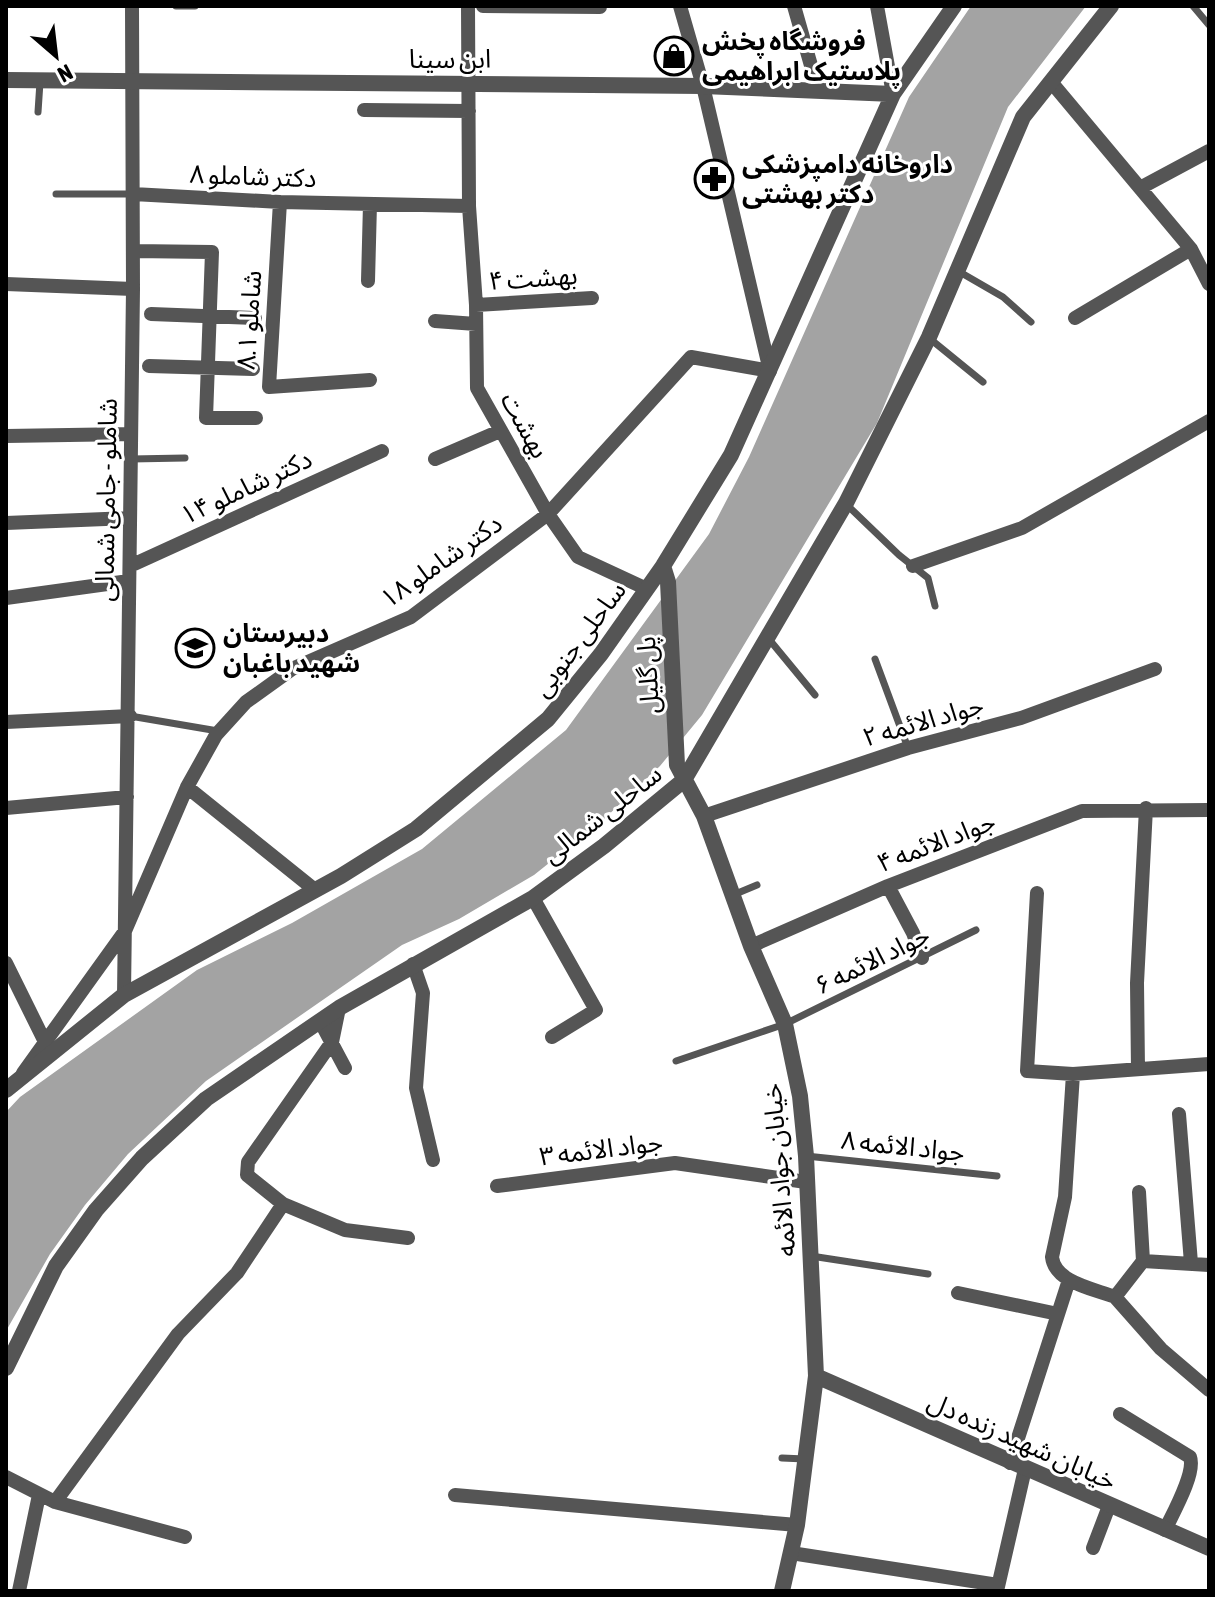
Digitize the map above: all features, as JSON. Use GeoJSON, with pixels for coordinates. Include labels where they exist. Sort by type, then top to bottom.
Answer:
{"type":"FeatureCollection","features":[{"type":"Feature","properties":{"kind":"street","name":"شاملو - جامی شمالی"},"geometry":{"type":"LineString","coordinates":[[124,995],[130,716],[132,6]]}},
{"type":"Feature","properties":{"kind":"street"},"geometry":{"type":"LineString","coordinates":[[468,6],[469,206]]}},
{"type":"Feature","properties":{"kind":"street"},"geometry":{"type":"LineString","coordinates":[[483,6],[600,7]]}},
{"type":"Feature","properties":{"kind":"street"},"geometry":{"type":"LineString","coordinates":[[680,6],[703,86],[770,371]]}},
{"type":"Feature","properties":{"kind":"street"},"geometry":{"type":"LineString","coordinates":[[794,6],[818,90]]}},
{"type":"Feature","properties":{"kind":"street"},"geometry":{"type":"LineString","coordinates":[[877,6],[893,94]]}},
{"type":"Feature","properties":{"kind":"street","name":"ساحلی جنوبی"},"geometry":{"type":"LineString","coordinates":[[6,1090],[124,995],[315,890],[416,829],[548,719],[601,654],[647,589],[666,574],[731,455],[893,94],[954,6]]}},
{"type":"Feature","properties":{"kind":"street","name":"ساحلی شمالی"},"geometry":{"type":"LineString","coordinates":[[6,1368],[56,1266],[96,1210],[142,1158],[206,1099],[339,1008],[533,898],[604,846],[680,773],[846,503],[929,337],[1023,117],[1111,6]]}},
{"type":"Feature","properties":{"kind":"street","name":"ابن سینا"},"geometry":{"type":"LineString","coordinates":[[6,80],[470,82],[703,86],[893,94]]}},
{"type":"Feature","properties":{"kind":"street"},"geometry":{"type":"LineString","coordinates":[[1052,83],[1199,253],[1209,284]]}},
{"type":"Feature","properties":{"kind":"street"},"geometry":{"type":"LineString","coordinates":[[364,110],[469,111]]}},
{"type":"Feature","properties":{"kind":"street"},"geometry":{"type":"LineString","coordinates":[[1140,188],[1209,151]]}},
{"type":"Feature","properties":{"kind":"street","name":"دکتر شاملو ۸"},"geometry":{"type":"LineString","coordinates":[[133,194],[280,202],[469,206]]}},
{"type":"Feature","properties":{"kind":"street","name":"شاملو ۸.۱"},"geometry":{"type":"LineString","coordinates":[[280,202],[269,387],[370,380]]}},
{"type":"Feature","properties":{"kind":"street"},"geometry":{"type":"LineString","coordinates":[[368,281],[370,204]]}},
{"type":"Feature","properties":{"kind":"street","name":"بهشت"},"geometry":{"type":"LineString","coordinates":[[469,206],[476,305],[477,388],[548,514],[578,557],[647,589]]}},
{"type":"Feature","properties":{"kind":"street"},"geometry":{"type":"LineString","coordinates":[[133,251],[212,252],[206,418],[256,418]]}},
{"type":"Feature","properties":{"kind":"street"},"geometry":{"type":"LineString","coordinates":[[1075,318],[1199,253]]}},
{"type":"Feature","properties":{"kind":"street"},"geometry":{"type":"LineString","coordinates":[[6,284],[133,289]]}},
{"type":"Feature","properties":{"kind":"street","name":"بهشت ۴"},"geometry":{"type":"LineString","coordinates":[[476,305],[592,298]]}},
{"type":"Feature","properties":{"kind":"street"},"geometry":{"type":"LineString","coordinates":[[151,314],[255,318]]}},
{"type":"Feature","properties":{"kind":"street"},"geometry":{"type":"LineString","coordinates":[[435,321],[476,324]]}},
{"type":"Feature","properties":{"kind":"street","name":"دکتر شاملو ۱۸"},"geometry":{"type":"LineString","coordinates":[[125,931],[187,787],[219,731],[246,702],[292,669],[411,617],[548,514],[691,357],[770,371]]}},
{"type":"Feature","properties":{"kind":"street"},"geometry":{"type":"LineString","coordinates":[[149,366],[253,369]]}},
{"type":"Feature","properties":{"kind":"street"},"geometry":{"type":"LineString","coordinates":[[913,566],[1022,528],[1209,421]]}},
{"type":"Feature","properties":{"kind":"street"},"geometry":{"type":"LineString","coordinates":[[435,459],[500,431]]}},
{"type":"Feature","properties":{"kind":"street"},"geometry":{"type":"LineString","coordinates":[[6,436],[131,434]]}},
{"type":"Feature","properties":{"kind":"street","name":"دکتر شاملو ۱۴"},"geometry":{"type":"LineString","coordinates":[[6,598],[130,574],[382,451]]}},
{"type":"Feature","properties":{"kind":"street"},"geometry":{"type":"LineString","coordinates":[[6,523],[130,518]]}},
{"type":"Feature","properties":{"kind":"street","name":"پل گلیل"},"geometry":{"type":"LineString","coordinates":[[666,574],[680,773]]}},
{"type":"Feature","properties":{"kind":"street","name":"جواد الائمه ۲"},"geometry":{"type":"LineString","coordinates":[[704,816],[908,748],[1021,718],[1155,669]]}},
{"type":"Feature","properties":{"kind":"street"},"geometry":{"type":"LineString","coordinates":[[6,722],[130,716]]}},
{"type":"Feature","properties":{"kind":"street","name":"خیابان جواد الائمه"},"geometry":{"type":"LineString","coordinates":[[680,773],[704,816],[751,946],[785,1024],[800,1096],[806,1156],[816,1376],[797,1525],[782,1591]]}},
{"type":"Feature","properties":{"kind":"street"},"geometry":{"type":"LineString","coordinates":[[187,787],[315,890]]}},
{"type":"Feature","properties":{"kind":"street"},"geometry":{"type":"LineString","coordinates":[[6,808],[127,797]]}},
{"type":"Feature","properties":{"kind":"street"},"geometry":{"type":"LineString","coordinates":[[1138,1069],[1137,983],[1146,808]]}},
{"type":"Feature","properties":{"kind":"street","name":"جواد الائمه ۴"},"geometry":{"type":"LineString","coordinates":[[751,946],[888,886],[1082,811],[1146,808],[1209,810]]}},
{"type":"Feature","properties":{"kind":"street"},"geometry":{"type":"LineString","coordinates":[[888,886],[913,933],[922,958]]}},
{"type":"Feature","properties":{"kind":"street"},"geometry":{"type":"LineString","coordinates":[[1037,893],[1027,1071],[1073,1074],[1209,1064]]}},
{"type":"Feature","properties":{"kind":"street"},"geometry":{"type":"LineString","coordinates":[[533,898],[596,1010],[552,1037]]}},
{"type":"Feature","properties":{"kind":"street"},"geometry":{"type":"LineString","coordinates":[[20,1077],[125,931]]}},
{"type":"Feature","properties":{"kind":"street"},"geometry":{"type":"LineString","coordinates":[[6,963],[45,1042]]}},
{"type":"Feature","properties":{"kind":"street"},"geometry":{"type":"LineString","coordinates":[[413,964],[423,993],[416,1088],[433,1160]]}},
{"type":"Feature","properties":{"kind":"street"},"geometry":{"type":"LineString","coordinates":[[339,1008],[332,1042],[248,1162],[247,1175],[283,1204],[345,1230],[408,1238]]}},
{"type":"Feature","properties":{"kind":"street"},"geometry":{"type":"LineString","coordinates":[[320,1021],[345,1068]]}},
{"type":"Feature","properties":{"kind":"street"},"geometry":{"type":"LineString","coordinates":[[1073,1074],[1065,1197],[1053,1265],[1069,1280],[1115,1297],[1161,1349],[1209,1390]]}},
{"type":"Feature","properties":{"kind":"street"},"geometry":{"type":"LineString","coordinates":[[1179,1114],[1191,1263]]}},
{"type":"Feature","properties":{"kind":"street","name":"جواد الائمه ۳"},"geometry":{"type":"LineString","coordinates":[[497,1186],[675,1163],[806,1182]]}},
{"type":"Feature","properties":{"kind":"street"},"geometry":{"type":"LineString","coordinates":[[1115,1297],[1143,1261],[1139,1192]]}},
{"type":"Feature","properties":{"kind":"street"},"geometry":{"type":"LineString","coordinates":[[55,1502],[178,1334],[237,1273],[283,1204]]}},
{"type":"Feature","properties":{"kind":"street"},"geometry":{"type":"LineString","coordinates":[[1143,1261],[1209,1265]]}},
{"type":"Feature","properties":{"kind":"street"},"geometry":{"type":"LineString","coordinates":[[791,1553],[997,1588],[1018,1466],[1069,1280]]}},
{"type":"Feature","properties":{"kind":"street"},"geometry":{"type":"LineString","coordinates":[[958,1293],[1058,1314]]}},
{"type":"Feature","properties":{"kind":"street","name":"خیابان شهید زنده دل"},"geometry":{"type":"LineString","coordinates":[[816,1376],[1209,1548]]}},
{"type":"Feature","properties":{"kind":"street"},"geometry":{"type":"LineString","coordinates":[[1120,1414],[1190,1457],[1190,1474],[1165,1530]]}},
{"type":"Feature","properties":{"kind":"street"},"geometry":{"type":"LineString","coordinates":[[6,1477],[55,1502],[185,1537]]}},
{"type":"Feature","properties":{"kind":"street"},"geometry":{"type":"LineString","coordinates":[[20,1591],[39,1495]]}},
{"type":"Feature","properties":{"kind":"street"},"geometry":{"type":"LineString","coordinates":[[455,1495],[797,1525]]}},
{"type":"Feature","properties":{"kind":"street"},"geometry":{"type":"LineString","coordinates":[[1093,1548],[1109,1506]]}},
{"type":"Feature","properties":{"kind":"lane"},"geometry":{"type":"LineString","coordinates":[[176,6],[195,6]]}},
{"type":"Feature","properties":{"kind":"lane"},"geometry":{"type":"LineString","coordinates":[[1193,6],[1209,25]]}},
{"type":"Feature","properties":{"kind":"lane"},"geometry":{"type":"LineString","coordinates":[[38,112],[40,81]]}},
{"type":"Feature","properties":{"kind":"lane"},"geometry":{"type":"LineString","coordinates":[[56,194],[133,194]]}},
{"type":"Feature","properties":{"kind":"lane"},"geometry":{"type":"LineString","coordinates":[[958,270],[1003,297],[1031,322]]}},
{"type":"Feature","properties":{"kind":"lane"},"geometry":{"type":"LineString","coordinates":[[929,337],[983,382]]}},
{"type":"Feature","properties":{"kind":"lane"},"geometry":{"type":"LineString","coordinates":[[131,459],[185,458]]}},
{"type":"Feature","properties":{"kind":"lane"},"geometry":{"type":"LineString","coordinates":[[846,503],[928,578],[935,606]]}},
{"type":"Feature","properties":{"kind":"lane"},"geometry":{"type":"LineString","coordinates":[[767,636],[815,695]]}},
{"type":"Feature","properties":{"kind":"lane"},"geometry":{"type":"LineString","coordinates":[[875,659],[908,748]]}},
{"type":"Feature","properties":{"kind":"lane"},"geometry":{"type":"LineString","coordinates":[[130,716],[219,731]]}},
{"type":"Feature","properties":{"kind":"lane"},"geometry":{"type":"LineString","coordinates":[[733,895],[757,885]]}},
{"type":"Feature","properties":{"kind":"lane","name":"جواد الائمه ۶"},"geometry":{"type":"LineString","coordinates":[[676,1061],[785,1024],[976,930]]}},
{"type":"Feature","properties":{"kind":"lane","name":"جواد الائمه ۸"},"geometry":{"type":"LineString","coordinates":[[806,1156],[997,1176]]}},
{"type":"Feature","properties":{"kind":"lane"},"geometry":{"type":"LineString","coordinates":[[811,1256],[928,1274]]}},
{"type":"Feature","properties":{"kind":"lane"},"geometry":{"type":"LineString","coordinates":[[782,1458],[805,1459]]}},
{"type":"Feature","properties":{"kind":"shaded area"},"geometry":{"type":"Polygon","coordinates":[[[971,6],[1086,6],[1008,107],[877,423],[702,715],[660,766],[603,820],[534,875],[459,919],[402,945],[206,1081],[128,1154],[85,1205],[50,1254],[6,1331],[6,1112],[20,1097],[197,970],[292,923],[422,849],[566,730],[709,534],[749,457],[909,97],[971,6]]]}},
{"type":"Feature","properties":{"kind":"place","name":"فروشگاه پخش پلاستیک ابراهیمی"},"geometry":{"type":"Point","coordinates":[674,56]}},
{"type":"Feature","properties":{"kind":"place","name":"داروخانه دامپزشکی دکتر بهشتی"},"geometry":{"type":"Point","coordinates":[714,179]}},
{"type":"Feature","properties":{"kind":"place","name":"دبیرستان شهید باغبان"},"geometry":{"type":"Point","coordinates":[195,648]}}]}
